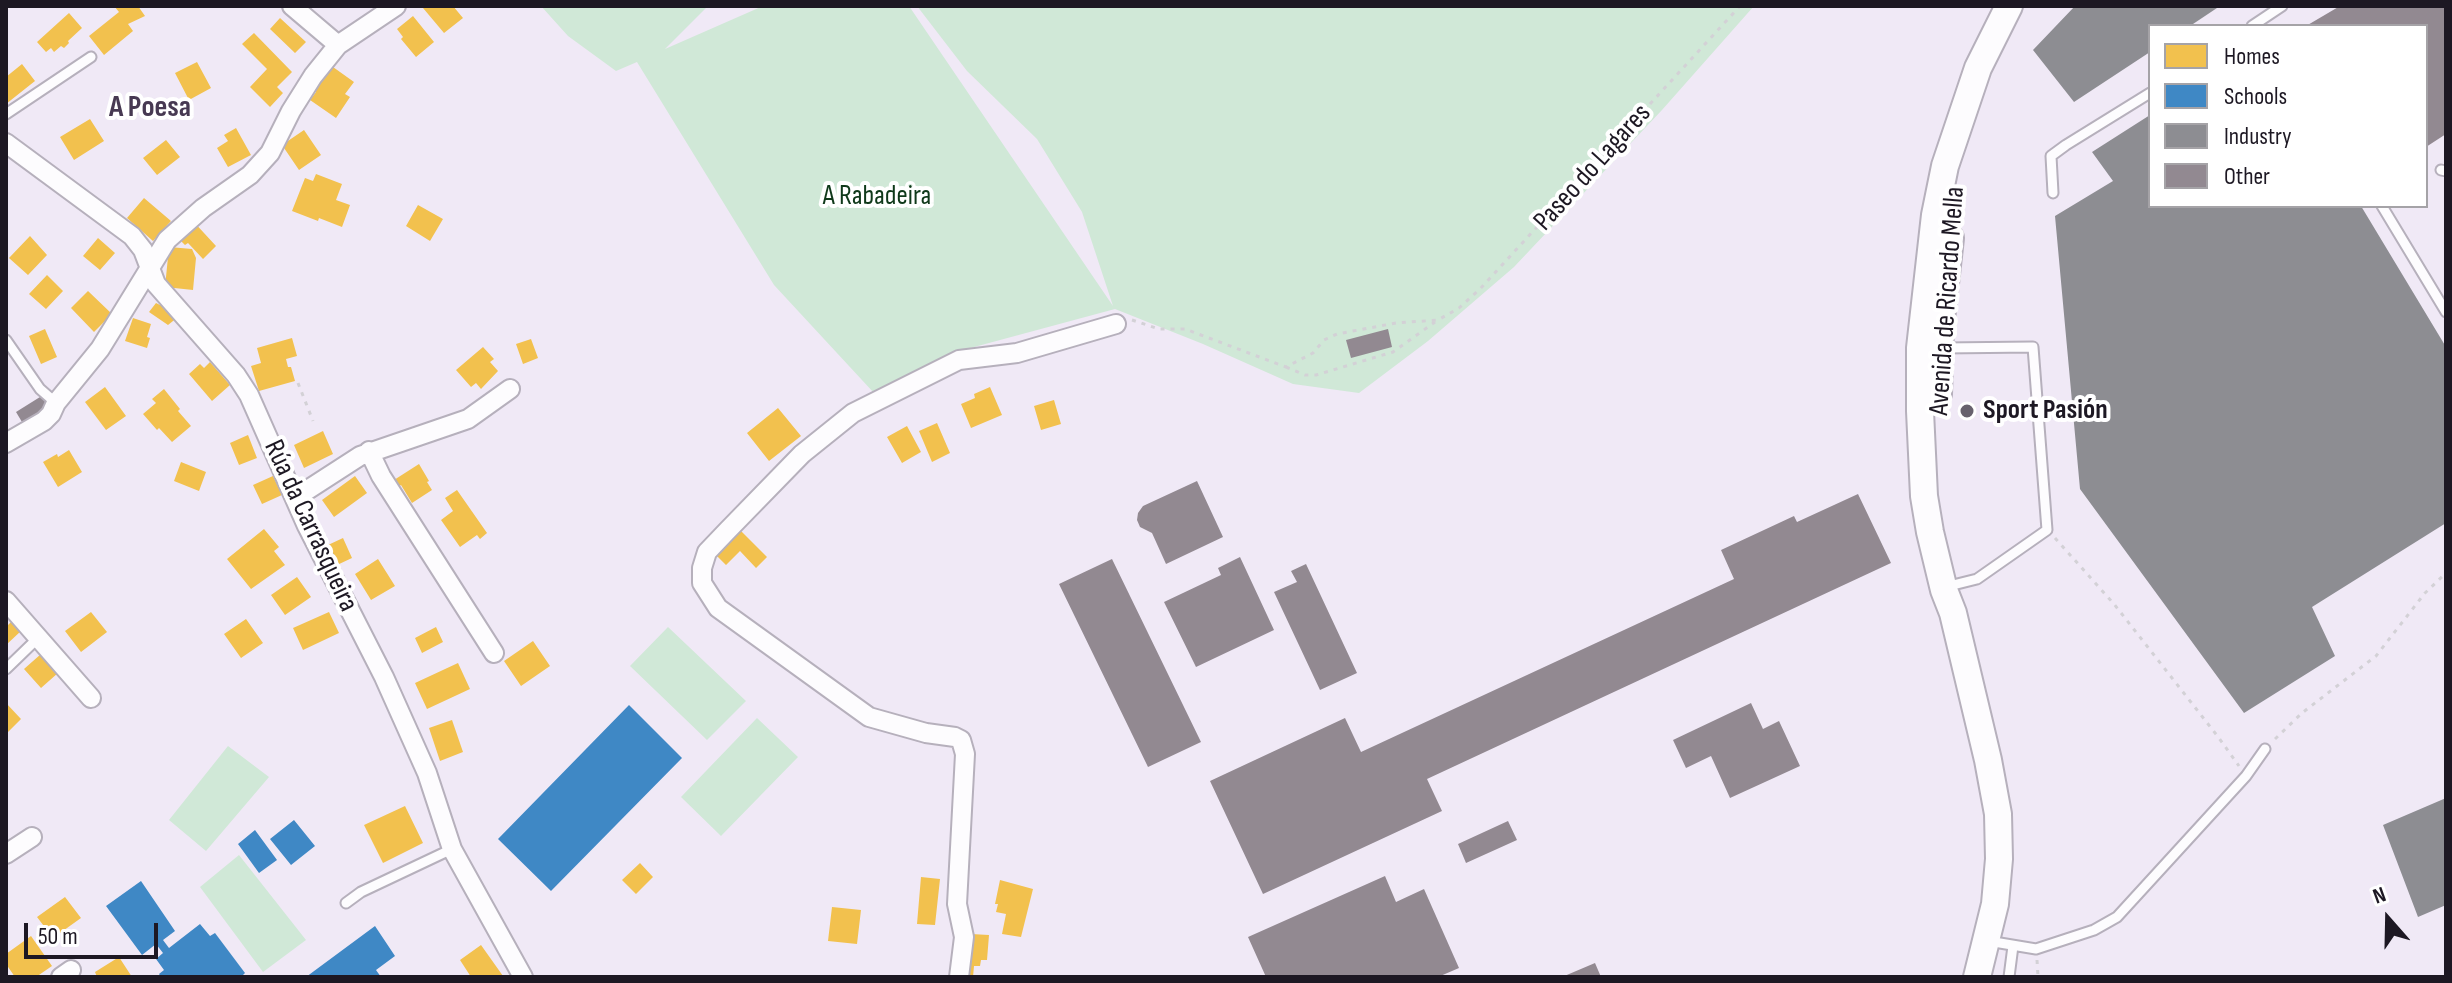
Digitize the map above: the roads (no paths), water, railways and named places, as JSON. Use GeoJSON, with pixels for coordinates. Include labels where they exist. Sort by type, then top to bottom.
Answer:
{"type":"FeatureCollection","features":[{"type":"Feature","properties":{"kind":"main road","name":"Avenida de Ricardo Mella"},"geometry":{"type":"LineString","coordinates":[[1977,977],[2000,944],[1995,904],[1999,859],[1998,814],[1953,613],[1930,532],[1931,479],[1922,360],[1932,237],[1945,166],[1978,68],[2009,6]]}},
{"type":"Feature","properties":{"kind":"main road","name":"Avenida de Ricardo Mella"},"geometry":{"type":"LineString","coordinates":[[1922,360],[1947,263],[1959,131]]}},
{"type":"Feature","properties":{"kind":"main road","name":"Avenida de Ricardo Mella"},"geometry":{"type":"LineString","coordinates":[[1931,479],[1953,585],[1953,613]]}},
{"type":"Feature","properties":{"kind":"street"},"geometry":{"type":"LineString","coordinates":[[292,6],[338,45]]}},
{"type":"Feature","properties":{"kind":"street"},"geometry":{"type":"LineString","coordinates":[[6,443],[51,414],[56,403],[100,349],[167,240],[185,222],[250,175],[270,153],[313,76],[338,45],[396,6]]}},
{"type":"Feature","properties":{"kind":"street","name":"Rúa da Carrasqueira"},"geometry":{"type":"LineString","coordinates":[[6,143],[132,236],[143,250],[156,284],[236,375],[249,395],[427,773],[452,849],[523,977]]}},
{"type":"Feature","properties":{"kind":"street"},"geometry":{"type":"LineString","coordinates":[[959,977],[964,937],[957,904],[965,754],[961,740],[869,717],[718,608],[702,583],[702,568],[707,552],[802,454],[853,413],[959,360],[1017,353],[1116,324]]}},
{"type":"Feature","properties":{"kind":"street"},"geometry":{"type":"LineString","coordinates":[[295,498],[369,451],[468,419],[510,389]]}},
{"type":"Feature","properties":{"kind":"street"},"geometry":{"type":"LineString","coordinates":[[369,451],[381,476],[494,653]]}},
{"type":"Feature","properties":{"kind":"street"},"geometry":{"type":"LineString","coordinates":[[6,601],[91,698]]}},
{"type":"Feature","properties":{"kind":"street"},"geometry":{"type":"LineString","coordinates":[[6,854],[32,837]]}},
{"type":"Feature","properties":{"kind":"lane"},"geometry":{"type":"LineString","coordinates":[[2257,24],[2282,6]]}},
{"type":"Feature","properties":{"kind":"lane"},"geometry":{"type":"LineString","coordinates":[[6,114],[91,57]]}},
{"type":"Feature","properties":{"kind":"lane"},"geometry":{"type":"LineString","coordinates":[[2053,193],[2051,156],[2148,94]]}},
{"type":"Feature","properties":{"kind":"lane"},"geometry":{"type":"LineString","coordinates":[[2383,208],[2446,312]]}},
{"type":"Feature","properties":{"kind":"lane"},"geometry":{"type":"LineString","coordinates":[[6,340],[40,389],[56,403]]}},
{"type":"Feature","properties":{"kind":"lane"},"geometry":{"type":"LineString","coordinates":[[1922,360],[2033,347],[2047,530],[1977,579],[1953,585]]}},
{"type":"Feature","properties":{"kind":"lane"},"geometry":{"type":"LineString","coordinates":[[6,669],[37,639]]}},
{"type":"Feature","properties":{"kind":"lane"},"geometry":{"type":"LineString","coordinates":[[2009,977],[2000,944],[2036,949],[2094,930],[2117,917],[2246,776],[2265,749]]}},
{"type":"Feature","properties":{"kind":"lane"},"geometry":{"type":"LineString","coordinates":[[346,903],[361,892],[452,849]]}},
{"type":"Feature","properties":{"kind":"place","name":"Sport Pasión"},"geometry":{"type":"Point","coordinates":[1967,411]}},
{"type":"Feature","properties":{"kind":"district","name":"A Poesa"},"geometry":{"type":"Point","coordinates":[150,108]}},
{"type":"Feature","properties":{"kind":"park label","name":"A Rabadeira"},"geometry":{"type":"Point","coordinates":[877,197]}}]}
